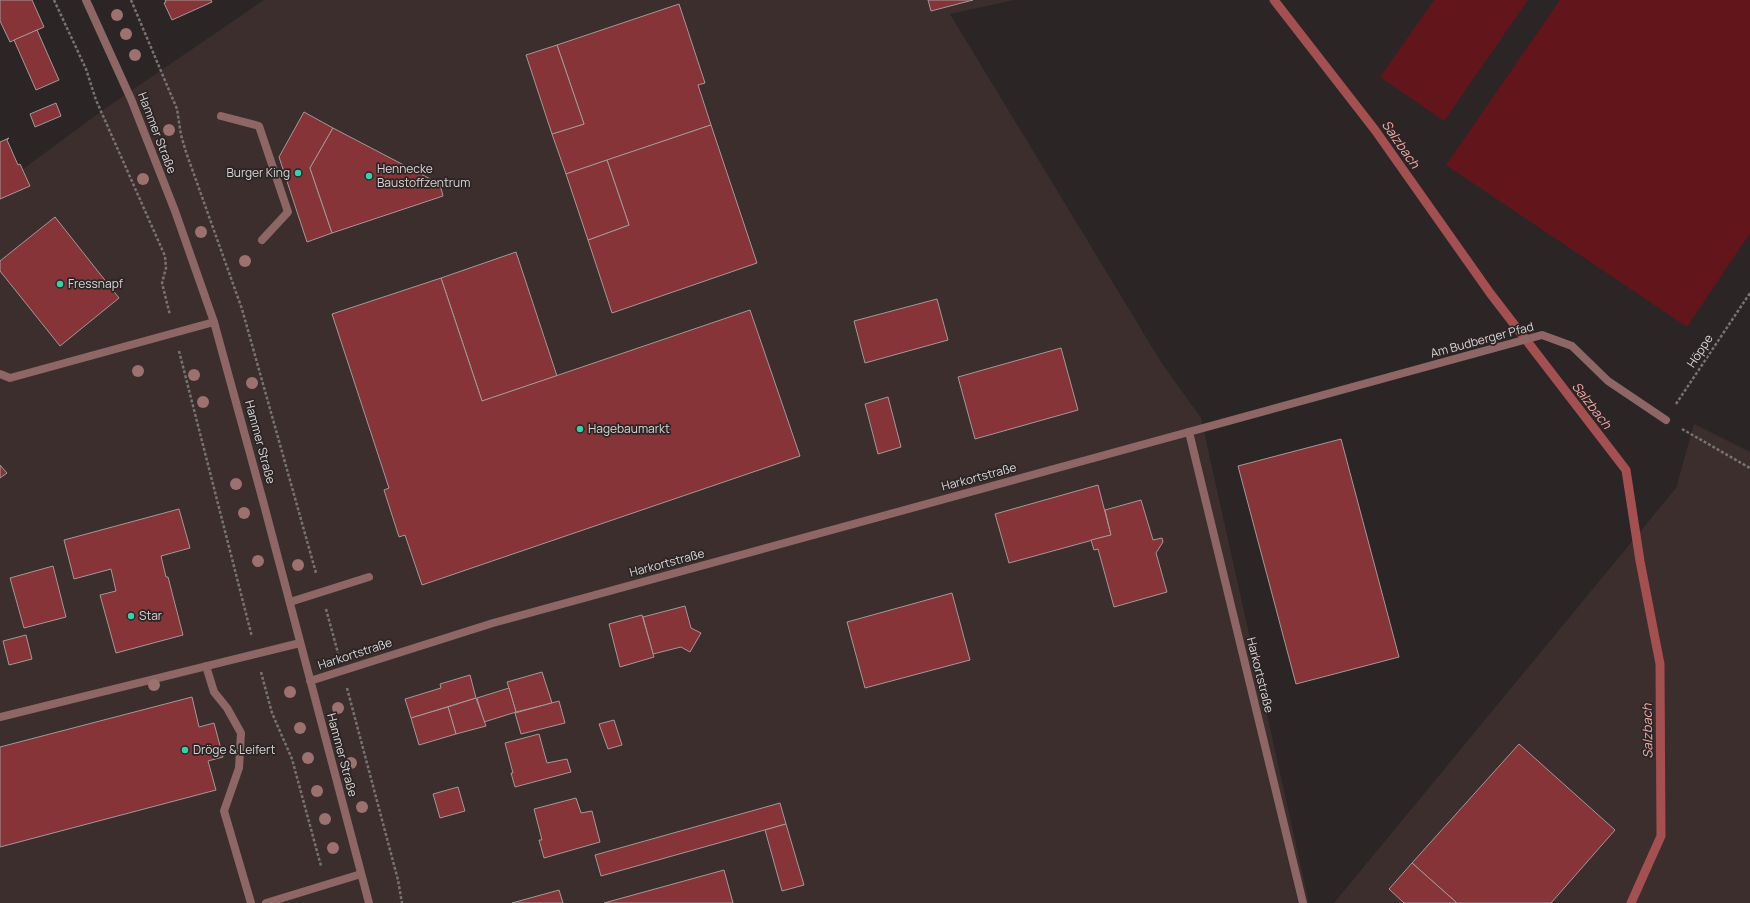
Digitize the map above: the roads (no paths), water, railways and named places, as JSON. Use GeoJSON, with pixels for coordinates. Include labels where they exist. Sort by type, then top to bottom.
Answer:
{"type":"FeatureCollection","features":[{"type":"Feature","properties":{"kind":"street","name":"Hammer Straße"},"geometry":{"type":"LineString","coordinates":[[86,0],[131,99],[175,211],[214,322],[290,602],[369,903]]}},
{"type":"Feature","properties":{"kind":"street"},"geometry":{"type":"LineString","coordinates":[[221,116],[259,126],[288,212],[262,240]]}},
{"type":"Feature","properties":{"kind":"street"},"geometry":{"type":"LineString","coordinates":[[0,374],[10,378],[214,322]]}},
{"type":"Feature","properties":{"kind":"street","name":"Am Budberger Pfad"},"geometry":{"type":"LineString","coordinates":[[1189,432],[1542,335],[1572,346],[1608,381],[1666,420]]}},
{"type":"Feature","properties":{"kind":"street","name":"Harkortstraße"},"geometry":{"type":"LineString","coordinates":[[310,681],[493,623],[1189,432],[1303,903]]}},
{"type":"Feature","properties":{"kind":"street"},"geometry":{"type":"LineString","coordinates":[[290,602],[369,577]]}},
{"type":"Feature","properties":{"kind":"street"},"geometry":{"type":"LineString","coordinates":[[0,717],[300,642]]}},
{"type":"Feature","properties":{"kind":"street"},"geometry":{"type":"LineString","coordinates":[[206,666],[214,692],[226,708],[241,733],[239,768],[224,811],[251,903]]}},
{"type":"Feature","properties":{"kind":"street"},"geometry":{"type":"LineString","coordinates":[[266,903],[361,874]]}},
{"type":"Feature","properties":{"kind":"waterway","name":"Salzbach"},"geometry":{"type":"LineString","coordinates":[[1274,0],[1375,130],[1490,293],[1626,470],[1640,561],[1660,664],[1661,836],[1631,903]]}},
{"type":"Feature","properties":{"kind":"place","name":"Burger King"},"geometry":{"type":"Point","coordinates":[298,173]}},
{"type":"Feature","properties":{"kind":"place","name":"Hennecke Baustoffzentrum"},"geometry":{"type":"Point","coordinates":[369,176]}},
{"type":"Feature","properties":{"kind":"place","name":"Fressnapf"},"geometry":{"type":"Point","coordinates":[60,284]}},
{"type":"Feature","properties":{"kind":"place","name":"Hagebaumarkt"},"geometry":{"type":"Point","coordinates":[580,429]}},
{"type":"Feature","properties":{"kind":"place","name":"Star"},"geometry":{"type":"Point","coordinates":[131,616]}},
{"type":"Feature","properties":{"kind":"place","name":"Dröge & Leifert"},"geometry":{"type":"Point","coordinates":[185,750]}}]}
